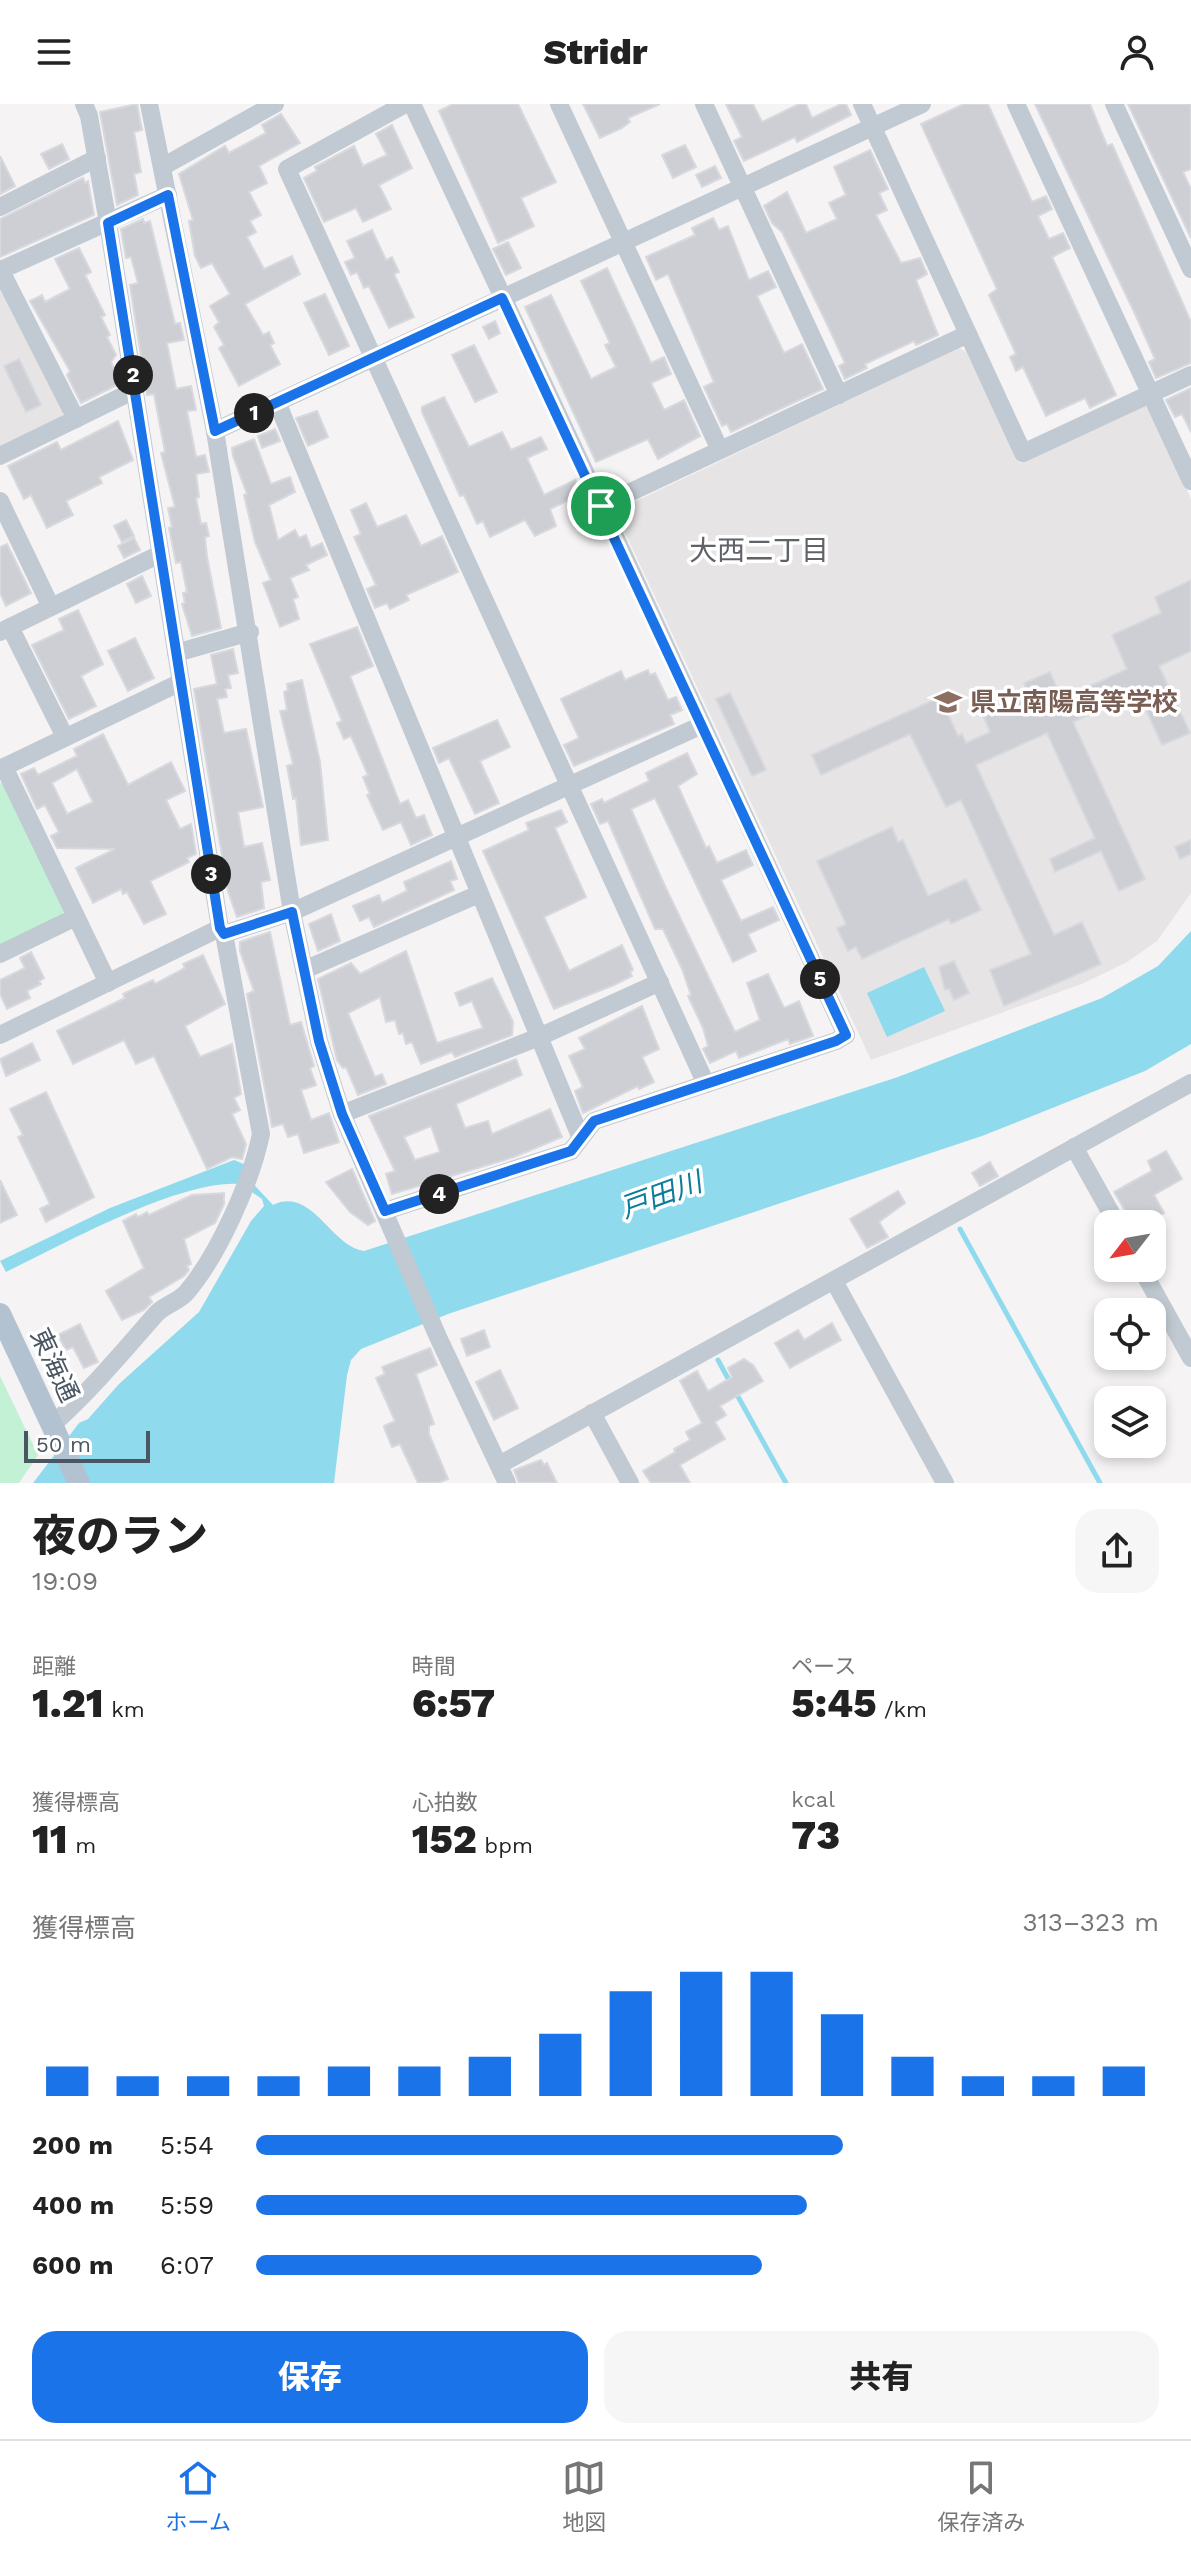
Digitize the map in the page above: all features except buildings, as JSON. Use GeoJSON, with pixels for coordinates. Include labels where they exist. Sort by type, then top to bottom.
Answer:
{"type":"FeatureCollection","features":[{"type":"Feature","properties":{"kind":"main road","name":"東海通"},"geometry":{"type":"LineString","coordinates":[[1,1317],[79,1483]]}},
{"type":"Feature","properties":{"kind":"street"},"geometry":{"type":"LineString","coordinates":[[52,1425],[91,1390],[160,1310],[184,1295],[247,1183],[261,1134],[222,931],[108,223],[89,116],[84,104]]}},
{"type":"Feature","properties":{"kind":"street"},"geometry":{"type":"LineString","coordinates":[[149,104],[215,431],[250,632],[292,912],[319,1041],[342,1114],[436,1332],[507,1483]]}},
{"type":"Feature","properties":{"kind":"street"},"geometry":{"type":"LineString","coordinates":[[162,167],[275,104]]}},
{"type":"Feature","properties":{"kind":"street"},"geometry":{"type":"LineString","coordinates":[[405,104],[287,169],[706,1084]]}},
{"type":"Feature","properties":{"kind":"street"},"geometry":{"type":"LineString","coordinates":[[385,1211],[571,1151],[594,1121],[836,1041],[846,1035],[412,104]]}},
{"type":"Feature","properties":{"kind":"street"},"geometry":{"type":"LineString","coordinates":[[559,104],[720,450]]}},
{"type":"Feature","properties":{"kind":"street"},"geometry":{"type":"LineString","coordinates":[[704,104],[839,395]]}},
{"type":"Feature","properties":{"kind":"street"},"geometry":{"type":"LineString","coordinates":[[862,104],[1023,453],[1191,375]]}},
{"type":"Feature","properties":{"kind":"street"},"geometry":{"type":"LineString","coordinates":[[215,431],[922,104]]}},
{"type":"Feature","properties":{"kind":"street"},"geometry":{"type":"LineString","coordinates":[[1016,104],[1191,481]]}},
{"type":"Feature","properties":{"kind":"street"},"geometry":{"type":"LineString","coordinates":[[1114,104],[1191,269]]}},
{"type":"Feature","properties":{"kind":"street"},"geometry":{"type":"LineString","coordinates":[[0,207],[97,158]]}},
{"type":"Feature","properties":{"kind":"street"},"geometry":{"type":"LineString","coordinates":[[76,419],[0,270],[168,195]]}},
{"type":"Feature","properties":{"kind":"street"},"geometry":{"type":"LineString","coordinates":[[601,506],[968,334]]}},
{"type":"Feature","properties":{"kind":"street"},"geometry":{"type":"LineString","coordinates":[[0,456],[135,390]]}},
{"type":"Feature","properties":{"kind":"street"},"geometry":{"type":"LineString","coordinates":[[277,402],[580,1136]]}},
{"type":"Feature","properties":{"kind":"street"},"geometry":{"type":"LineString","coordinates":[[0,501],[51,607]]}},
{"type":"Feature","properties":{"kind":"street"},"geometry":{"type":"LineString","coordinates":[[65,737],[5,630],[160,554]]}},
{"type":"Feature","properties":{"kind":"street"},"geometry":{"type":"LineString","coordinates":[[176,653],[250,632]]}},
{"type":"Feature","properties":{"kind":"street"},"geometry":{"type":"LineString","coordinates":[[108,983],[2,768],[181,682]]}},
{"type":"Feature","properties":{"kind":"street"},"geometry":{"type":"LineString","coordinates":[[0,1035],[222,931],[292,912],[702,725]]}},
{"type":"Feature","properties":{"kind":"street"},"geometry":{"type":"LineString","coordinates":[[304,970],[479,894]]}},
{"type":"Feature","properties":{"kind":"street"},"geometry":{"type":"LineString","coordinates":[[0,954],[76,917]]}},
{"type":"Feature","properties":{"kind":"street"},"geometry":{"type":"LineString","coordinates":[[342,1114],[539,1037],[660,982]]}},
{"type":"Feature","properties":{"kind":"street"},"geometry":{"type":"LineString","coordinates":[[499,1465],[1191,1083]]}},
{"type":"Feature","properties":{"kind":"street"},"geometry":{"type":"LineString","coordinates":[[1074,1147],[1109,1210]]}},
{"type":"Feature","properties":{"kind":"street"},"geometry":{"type":"LineString","coordinates":[[834,1281],[945,1483]]}},
{"type":"Feature","properties":{"kind":"street"},"geometry":{"type":"LineString","coordinates":[[1149,1282],[1191,1358]]}},
{"type":"Feature","properties":{"kind":"street"},"geometry":{"type":"LineString","coordinates":[[592,1413],[630,1483]]}},
{"type":"Feature","properties":{"kind":"shaded area"},"geometry":{"type":"Polygon","coordinates":[[[0,282],[64,410],[61,419],[0,449],[0,282]]]}},
{"type":"Feature","properties":{"kind":"shaded area","name":"県立南陽高等学校"},"geometry":{"type":"Polygon","coordinates":[[[959,348],[966,352],[1020,463],[1144,405],[1149,408],[1191,499],[1191,893],[1157,941],[1127,962],[1084,983],[871,1060],[615,511],[959,348]]]}},
{"type":"Feature","properties":{"kind":"green space"},"geometry":{"type":"Polygon","coordinates":[[[0,783],[4,784],[64,911],[61,917],[0,947],[0,783]]]}},
{"type":"Feature","properties":{"kind":"green space"},"geometry":{"type":"Polygon","coordinates":[[[0,1376],[38,1455],[19,1483],[0,1483],[0,1376]]]}},
{"type":"Feature","properties":{"kind":"water","name":"戸田川"},"geometry":{"type":"Polygon","coordinates":[[[1191,931],[1191,1044],[1145,1071],[982,1136],[448,1314],[361,1349],[351,1360],[347,1375],[334,1483],[33,1483],[79,1423],[88,1419],[119,1384],[199,1312],[251,1221],[264,1206],[262,1199],[240,1184],[215,1185],[186,1192],[122,1216],[6,1272],[0,1261],[110,1208],[234,1160],[246,1165],[243,1173],[273,1205],[287,1201],[299,1204],[352,1247],[364,1251],[898,1077],[1102,998],[1158,966],[1191,931]]]}},
{"type":"Feature","properties":{"kind":"water"},"geometry":{"type":"Polygon","coordinates":[[[924,967],[945,1011],[887,1037],[867,993],[924,967]]]}},
{"type":"Feature","properties":{"kind":"waterway"},"geometry":{"type":"LineString","coordinates":[[960,1229],[1100,1483]]}},
{"type":"Feature","properties":{"kind":"waterway"},"geometry":{"type":"LineString","coordinates":[[718,1360],[731,1384]]}},
{"type":"Feature","properties":{"kind":"waterway"},"geometry":{"type":"LineString","coordinates":[[736,1393],[786,1483]]}},
{"type":"Feature","properties":{"kind":"place","name":"県立南陽高等学校"},"geometry":{"type":"Point","coordinates":[948,702]}},
{"type":"Feature","properties":{"kind":"district","name":"大西二丁目"},"geometry":{"type":"Point","coordinates":[759,550]}},
{"type":"Feature","properties":{"kind":"route"},"geometry":{"type":"LineString","coordinates":[[168,195],[215,431],[502,298],[601,506],[846,1035],[836,1041],[594,1121],[571,1151],[385,1211],[342,1114],[319,1041],[292,912],[224,934],[220,928],[108,223],[168,195]]}}]}
